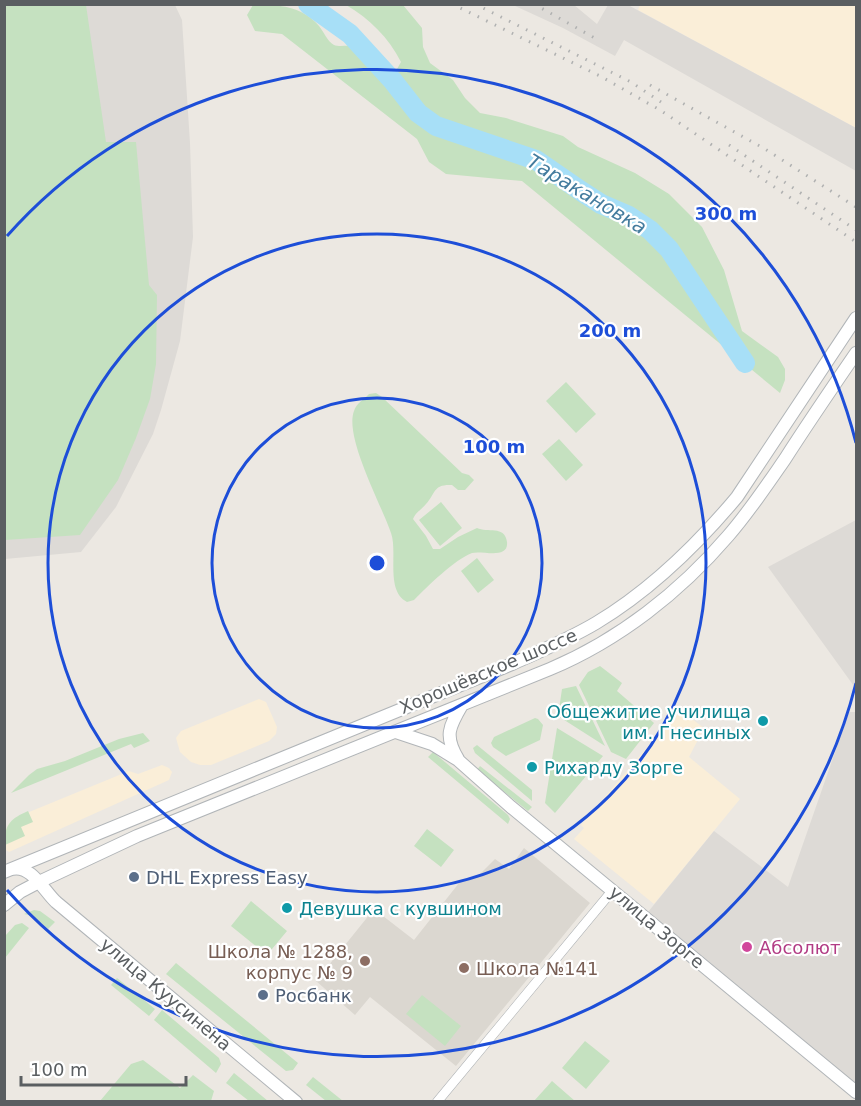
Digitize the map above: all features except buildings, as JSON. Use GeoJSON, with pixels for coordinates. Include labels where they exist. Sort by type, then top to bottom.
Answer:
{"type":"FeatureCollection","features":[{"type":"Feature","properties":{"kind":"main road","name":"Хорошёвское шоссе"},"geometry":{"type":"LineString","coordinates":[[6,871],[513,664],[571,637],[614,611],[680,560],[738,497],[856,318]]}},
{"type":"Feature","properties":{"kind":"main road","name":"Хорошёвское шоссе"},"geometry":{"type":"LineString","coordinates":[[4,905],[20,892],[39,882],[137,836],[573,660],[592,650],[676,589],[728,537],[751,508],[856,353]]}},
{"type":"Feature","properties":{"kind":"main road"},"geometry":{"type":"LineString","coordinates":[[458,760],[448,738],[450,727],[462,705]]}},
{"type":"Feature","properties":{"kind":"main road","name":"улица Зорге"},"geometry":{"type":"LineString","coordinates":[[396,732],[432,744],[458,760],[511,807],[856,1092]]}},
{"type":"Feature","properties":{"kind":"main road"},"geometry":{"type":"LineString","coordinates":[[39,882],[36,872],[39,862],[58,849]]}},
{"type":"Feature","properties":{"kind":"main road"},"geometry":{"type":"LineString","coordinates":[[6,871],[21,868],[39,882]]}},
{"type":"Feature","properties":{"kind":"main road","name":"улица Куусинена"},"geometry":{"type":"LineString","coordinates":[[39,882],[56,902],[296,1101]]}},
{"type":"Feature","properties":{"kind":"street"},"geometry":{"type":"LineString","coordinates":[[437,1101],[612,891]]}},
{"type":"Feature","properties":{"kind":"shaded area"},"geometry":{"type":"Polygon","coordinates":[[[640,4],[856,5],[856,128],[638,10],[640,4]]]}},
{"type":"Feature","properties":{"kind":"shaded area"},"geometry":{"type":"Polygon","coordinates":[[[5,5],[175,5],[182,20],[193,237],[180,341],[161,410],[153,434],[116,507],[81,552],[5,559],[5,5]]]}},
{"type":"Feature","properties":{"kind":"shaded area"},"geometry":{"type":"Polygon","coordinates":[[[513,5],[574,5],[597,24],[608,5],[628,5],[856,128],[856,171],[624,40],[615,56],[513,5]]]}},
{"type":"Feature","properties":{"kind":"shaded area"},"geometry":{"type":"Polygon","coordinates":[[[856,520],[856,689],[768,567],[856,520]]]}},
{"type":"Feature","properties":{"kind":"shaded area"},"geometry":{"type":"Polygon","coordinates":[[[259,699],[266,702],[277,727],[276,734],[269,741],[211,765],[191,762],[180,752],[176,738],[181,731],[259,699]]]}},
{"type":"Feature","properties":{"kind":"shaded area"},"geometry":{"type":"Polygon","coordinates":[[[673,712],[688,716],[704,728],[689,757],[740,799],[654,904],[574,839],[584,828],[581,825],[666,725],[665,720],[673,712]]]}},
{"type":"Feature","properties":{"kind":"shaded area"},"geometry":{"type":"Polygon","coordinates":[[[849,712],[856,712],[856,1085],[648,912],[714,831],[788,887],[849,712]]]}},
{"type":"Feature","properties":{"kind":"shaded area"},"geometry":{"type":"Polygon","coordinates":[[[162,765],[172,772],[169,780],[9,852],[6,850],[5,831],[17,817],[129,771],[138,774],[162,765]]]}},
{"type":"Feature","properties":{"kind":"shaded area","name":"Школа №141"},"geometry":{"type":"Polygon","coordinates":[[[524,848],[590,903],[456,1066],[370,997],[355,1015],[316,981],[374,909],[414,940],[459,883],[478,876],[495,859],[509,869],[524,848]]]}},
{"type":"Feature","properties":{"kind":"green space"},"geometry":{"type":"Polygon","coordinates":[[[5,4],[86,5],[106,142],[136,142],[149,285],[157,295],[156,364],[150,399],[118,480],[80,535],[5,540],[5,4]]]}},
{"type":"Feature","properties":{"kind":"green space"},"geometry":{"type":"Polygon","coordinates":[[[253,5],[280,6],[305,14],[319,26],[334,45],[353,46],[374,74],[382,77],[397,69],[401,62],[378,29],[346,5],[403,5],[422,28],[423,47],[430,63],[453,80],[465,98],[480,113],[506,118],[563,136],[578,147],[635,173],[669,194],[702,227],[724,270],[742,331],[778,357],[785,369],[785,380],[780,393],[522,181],[446,174],[429,162],[417,139],[282,34],[255,31],[247,15],[253,5]]]}},
{"type":"Feature","properties":{"kind":"green space"},"geometry":{"type":"Polygon","coordinates":[[[566,382],[596,414],[576,433],[546,401],[566,382]]]}},
{"type":"Feature","properties":{"kind":"green space"},"geometry":{"type":"Polygon","coordinates":[[[376,393],[462,473],[474,480],[465,490],[458,490],[452,485],[441,486],[414,517],[413,519],[433,549],[440,549],[477,528],[499,531],[506,537],[507,542],[504,551],[499,553],[476,552],[465,556],[414,600],[407,602],[400,597],[396,589],[391,533],[365,472],[354,437],[352,423],[355,408],[369,394],[376,393]]]}},
{"type":"Feature","properties":{"kind":"green space"},"geometry":{"type":"Polygon","coordinates":[[[559,439],[583,465],[566,481],[542,454],[559,439]]]}},
{"type":"Feature","properties":{"kind":"green space"},"geometry":{"type":"Polygon","coordinates":[[[441,502],[462,528],[440,546],[419,520],[441,502]]]}},
{"type":"Feature","properties":{"kind":"green space"},"geometry":{"type":"Polygon","coordinates":[[[477,558],[494,580],[478,593],[461,571],[477,558]]]}},
{"type":"Feature","properties":{"kind":"green space"},"geometry":{"type":"Polygon","coordinates":[[[600,666],[622,683],[617,691],[654,723],[626,759],[611,752],[579,685],[588,672],[600,666]]]}},
{"type":"Feature","properties":{"kind":"green space"},"geometry":{"type":"Polygon","coordinates":[[[576,686],[605,746],[558,716],[562,689],[576,686]]]}},
{"type":"Feature","properties":{"kind":"green space"},"geometry":{"type":"Polygon","coordinates":[[[535,718],[543,725],[540,740],[506,756],[493,747],[491,743],[494,737],[535,718]]]}},
{"type":"Feature","properties":{"kind":"green space"},"geometry":{"type":"Polygon","coordinates":[[[557,728],[603,756],[555,813],[545,803],[557,728]]]}},
{"type":"Feature","properties":{"kind":"green space"},"geometry":{"type":"Polygon","coordinates":[[[143,733],[150,741],[134,748],[131,744],[11,793],[37,769],[65,761],[119,739],[143,733]]]}},
{"type":"Feature","properties":{"kind":"green space"},"geometry":{"type":"Polygon","coordinates":[[[477,745],[532,790],[532,801],[475,753],[473,748],[477,745]]]}},
{"type":"Feature","properties":{"kind":"green space"},"geometry":{"type":"Polygon","coordinates":[[[433,752],[508,815],[510,819],[508,824],[428,757],[433,752]]]}},
{"type":"Feature","properties":{"kind":"green space"},"geometry":{"type":"Polygon","coordinates":[[[480,766],[532,807],[528,811],[477,770],[480,766]]]}},
{"type":"Feature","properties":{"kind":"green space"},"geometry":{"type":"Polygon","coordinates":[[[28,811],[33,822],[21,827],[25,836],[5,845],[9,824],[28,811]]]}},
{"type":"Feature","properties":{"kind":"green space"},"geometry":{"type":"Polygon","coordinates":[[[427,829],[454,850],[441,867],[414,846],[427,829]]]}},
{"type":"Feature","properties":{"kind":"green space"},"geometry":{"type":"Polygon","coordinates":[[[251,901],[287,931],[267,955],[231,926],[251,901]]]}},
{"type":"Feature","properties":{"kind":"green space"},"geometry":{"type":"Polygon","coordinates":[[[34,910],[40,911],[55,922],[48,929],[33,916],[24,914],[34,910]]]}},
{"type":"Feature","properties":{"kind":"green space"},"geometry":{"type":"Polygon","coordinates":[[[22,923],[29,928],[5,958],[5,936],[15,925],[22,923]]]}},
{"type":"Feature","properties":{"kind":"green space"},"geometry":{"type":"Polygon","coordinates":[[[176,963],[298,1063],[293,1070],[286,1071],[166,974],[176,963]]]}},
{"type":"Feature","properties":{"kind":"green space"},"geometry":{"type":"Polygon","coordinates":[[[117,978],[155,1009],[149,1016],[111,985],[117,978]]]}},
{"type":"Feature","properties":{"kind":"green space"},"geometry":{"type":"Polygon","coordinates":[[[422,995],[461,1026],[445,1046],[406,1014],[422,995]]]}},
{"type":"Feature","properties":{"kind":"green space"},"geometry":{"type":"Polygon","coordinates":[[[162,1010],[219,1058],[221,1064],[216,1073],[154,1020],[162,1010]]]}},
{"type":"Feature","properties":{"kind":"green space"},"geometry":{"type":"Polygon","coordinates":[[[585,1041],[610,1061],[586,1089],[562,1068],[585,1041]]]}},
{"type":"Feature","properties":{"kind":"green space"},"geometry":{"type":"Polygon","coordinates":[[[143,1060],[180,1088],[193,1075],[214,1091],[211,1101],[100,1101],[131,1064],[143,1060]]]}},
{"type":"Feature","properties":{"kind":"green space"},"geometry":{"type":"Polygon","coordinates":[[[234,1073],[268,1101],[249,1101],[226,1083],[234,1073]]]}},
{"type":"Feature","properties":{"kind":"green space"},"geometry":{"type":"Polygon","coordinates":[[[313,1077],[343,1101],[326,1101],[306,1085],[313,1077]]]}},
{"type":"Feature","properties":{"kind":"green space"},"geometry":{"type":"Polygon","coordinates":[[[552,1081],[575,1101],[534,1101],[552,1081]]]}},
{"type":"Feature","properties":{"kind":"waterway","name":"Таракановка"},"geometry":{"type":"LineString","coordinates":[[308,4],[350,34],[393,81],[418,113],[436,126],[536,160],[601,204],[629,216],[650,230],[669,249],[745,363]]}},
{"type":"Feature","properties":{"kind":"railway"},"geometry":{"type":"LineString","coordinates":[[452,4],[600,76],[660,110],[856,242]]}},
{"type":"Feature","properties":{"kind":"railway"},"geometry":{"type":"LineString","coordinates":[[475,4],[631,82],[661,102]]}},
{"type":"Feature","properties":{"kind":"railway"},"geometry":{"type":"LineString","coordinates":[[534,4],[600,41]]}},
{"type":"Feature","properties":{"kind":"railway"},"geometry":{"type":"LineString","coordinates":[[650,85],[765,149],[856,207]]}},
{"type":"Feature","properties":{"kind":"railway"},"geometry":{"type":"LineString","coordinates":[[729,145],[856,230]]}},
{"type":"Feature","properties":{"kind":"place","name":"Общежитие училища им. Гнесиных"},"geometry":{"type":"Point","coordinates":[763,721]}},
{"type":"Feature","properties":{"kind":"place","name":"Рихарду Зорге"},"geometry":{"type":"Point","coordinates":[532,767]}},
{"type":"Feature","properties":{"kind":"place","name":"DHL Express Easy"},"geometry":{"type":"Point","coordinates":[134,877]}},
{"type":"Feature","properties":{"kind":"place","name":"Девушка с кувшином"},"geometry":{"type":"Point","coordinates":[287,908]}},
{"type":"Feature","properties":{"kind":"place","name":"Абсолют"},"geometry":{"type":"Point","coordinates":[747,947]}},
{"type":"Feature","properties":{"kind":"place","name":"Школа № 1288, корпус № 9"},"geometry":{"type":"Point","coordinates":[365,961]}},
{"type":"Feature","properties":{"kind":"place","name":"Школа №141"},"geometry":{"type":"Point","coordinates":[464,968]}},
{"type":"Feature","properties":{"kind":"place","name":"Росбанк"},"geometry":{"type":"Point","coordinates":[263,995]}}]}
